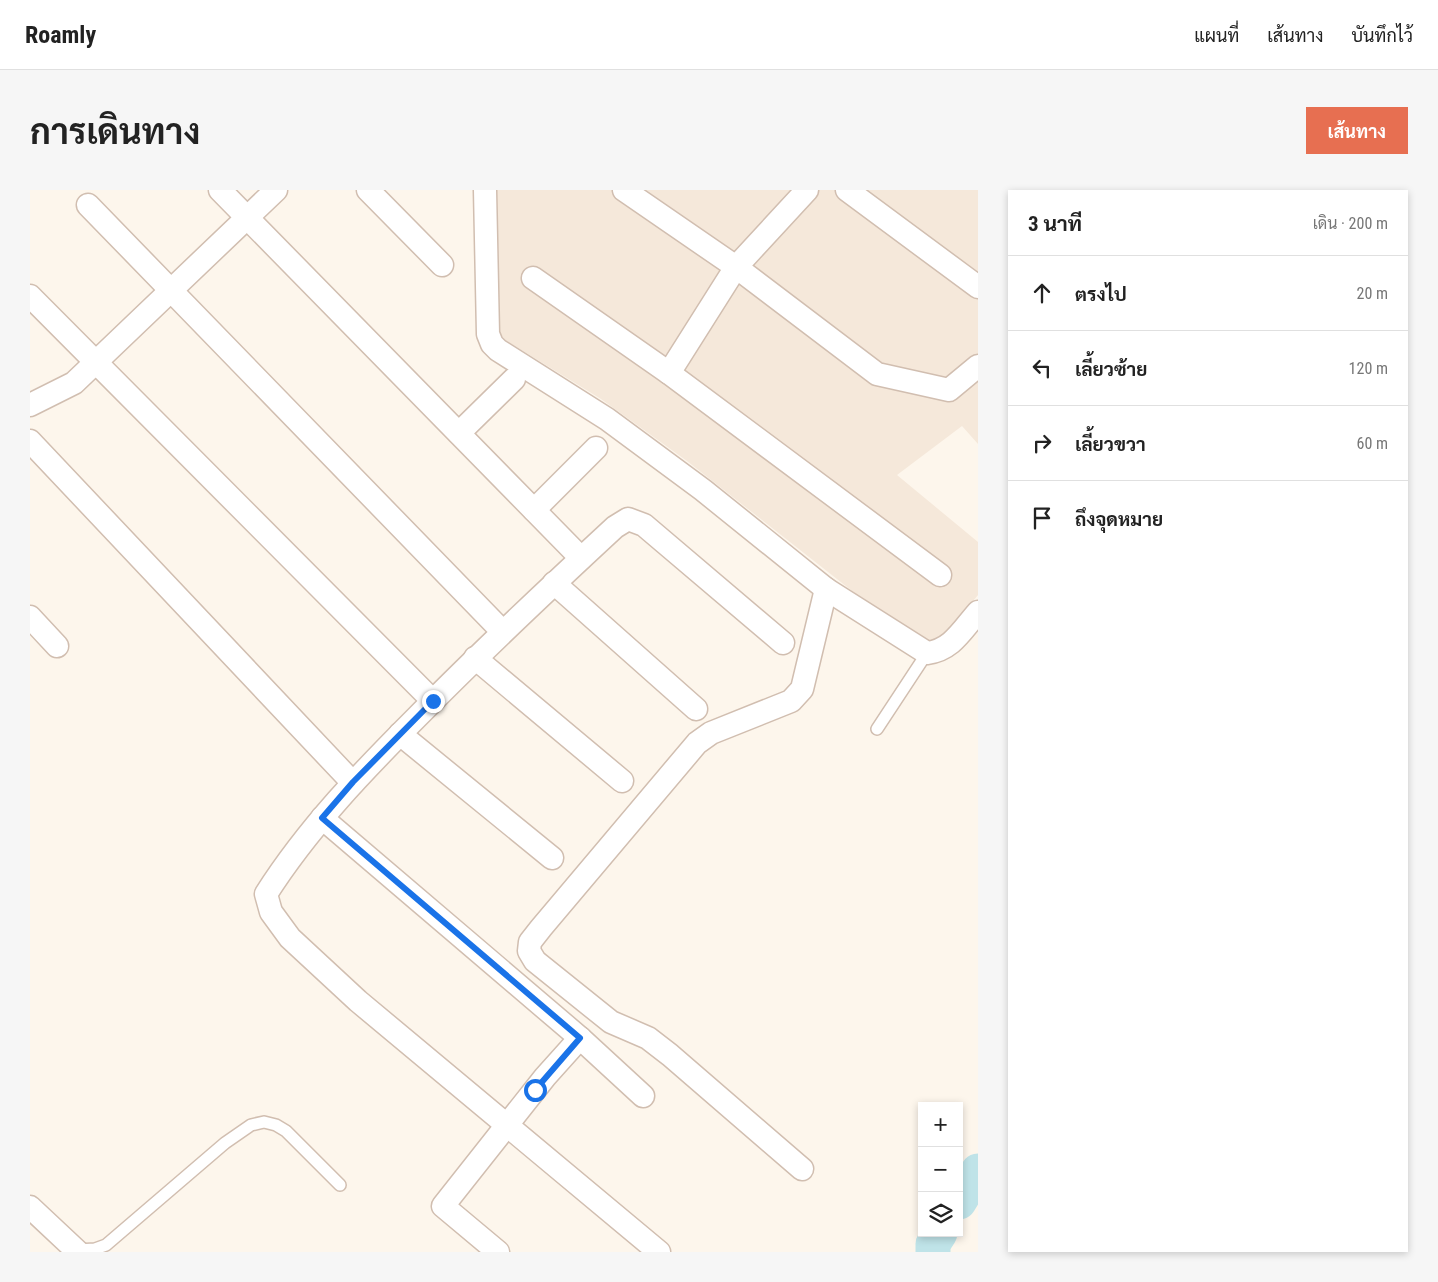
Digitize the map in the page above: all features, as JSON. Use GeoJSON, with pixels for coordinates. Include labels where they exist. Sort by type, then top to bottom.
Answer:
{"type":"FeatureCollection","features":[{"type":"Feature","properties":{"kind":"street"},"geometry":{"type":"LineString","coordinates":[[220,190],[581,558]]}},
{"type":"Feature","properties":{"kind":"street"},"geometry":{"type":"LineString","coordinates":[[30,405],[74,383],[97,363],[276,190]]}},
{"type":"Feature","properties":{"kind":"street"},"geometry":{"type":"LineString","coordinates":[[368,190],[442,265]]}},
{"type":"Feature","properties":{"kind":"street"},"geometry":{"type":"LineString","coordinates":[[485,190],[488,334],[492,344],[624,431],[704,490],[826,589],[927,653],[941,651],[951,644],[978,612]]}},
{"type":"Feature","properties":{"kind":"street"},"geometry":{"type":"LineString","coordinates":[[624,190],[736,267],[877,374],[949,390],[978,366]]}},
{"type":"Feature","properties":{"kind":"street"},"geometry":{"type":"LineString","coordinates":[[669,373],[736,267],[806,190]]}},
{"type":"Feature","properties":{"kind":"street"},"geometry":{"type":"LineString","coordinates":[[847,190],[978,287]]}},
{"type":"Feature","properties":{"kind":"street"},"geometry":{"type":"LineString","coordinates":[[88,205],[502,631]]}},
{"type":"Feature","properties":{"kind":"street"},"geometry":{"type":"LineString","coordinates":[[533,278],[669,373],[940,575]]}},
{"type":"Feature","properties":{"kind":"street"},"geometry":{"type":"LineString","coordinates":[[30,296],[433,701]]}},
{"type":"Feature","properties":{"kind":"street"},"geometry":{"type":"LineString","coordinates":[[459,433],[514,379]]}},
{"type":"Feature","properties":{"kind":"street"},"geometry":{"type":"LineString","coordinates":[[30,442],[353,782]]}},
{"type":"Feature","properties":{"kind":"street"},"geometry":{"type":"LineString","coordinates":[[534,510],[596,448]]}},
{"type":"Feature","properties":{"kind":"street"},"geometry":{"type":"LineString","coordinates":[[659,1252],[358,1001],[290,938],[270,912],[266,894],[322,818],[353,782],[502,631],[615,527],[628,519],[644,524],[782,643]]}},
{"type":"Feature","properties":{"kind":"street"},"geometry":{"type":"LineString","coordinates":[[554,583],[696,709]]}},
{"type":"Feature","properties":{"kind":"street"},"geometry":{"type":"LineString","coordinates":[[802,1169],[670,1055],[648,1038],[611,1022],[549,974],[529,951],[530,942],[541,928],[697,743],[711,733],[791,701],[802,690],[826,589]]}},
{"type":"Feature","properties":{"kind":"street"},"geometry":{"type":"LineString","coordinates":[[30,617],[57,646]]}},
{"type":"Feature","properties":{"kind":"street"},"geometry":{"type":"LineString","coordinates":[[475,658],[622,781]]}},
{"type":"Feature","properties":{"kind":"street"},"geometry":{"type":"LineString","coordinates":[[400,734],[552,858]]}},
{"type":"Feature","properties":{"kind":"street"},"geometry":{"type":"LineString","coordinates":[[322,818],[580,1038],[643,1096]]}},
{"type":"Feature","properties":{"kind":"street"},"geometry":{"type":"LineString","coordinates":[[498,1252],[443,1206],[545,1077],[580,1038]]}},
{"type":"Feature","properties":{"kind":"street"},"geometry":{"type":"LineString","coordinates":[[30,1207],[78,1251]]}},
{"type":"Feature","properties":{"kind":"lane"},"geometry":{"type":"LineString","coordinates":[[877,730],[927,653]]}},
{"type":"Feature","properties":{"kind":"lane"},"geometry":{"type":"LineString","coordinates":[[78,1251],[95,1249],[106,1245],[226,1143],[251,1125],[264,1122],[276,1125],[286,1131],[340,1185]]}},
{"type":"Feature","properties":{"kind":"shaded area"},"geometry":{"type":"Polygon","coordinates":[[[490,190],[978,190],[978,444],[962,426],[897,475],[978,542],[978,595],[946,634],[936,642],[917,642],[687,461],[601,399],[505,340],[497,329],[490,190]]]}},
{"type":"Feature","properties":{"kind":"waterway"},"geometry":{"type":"LineString","coordinates":[[963,1195],[978,1171]]}},
{"type":"Feature","properties":{"kind":"waterway"},"geometry":{"type":"LineString","coordinates":[[933,1252],[933,1244],[937,1237]]}},
{"type":"Feature","properties":{"kind":"route"},"geometry":{"type":"LineString","coordinates":[[433,701],[353,782],[322,818],[580,1038],[535,1090]]}}]}
